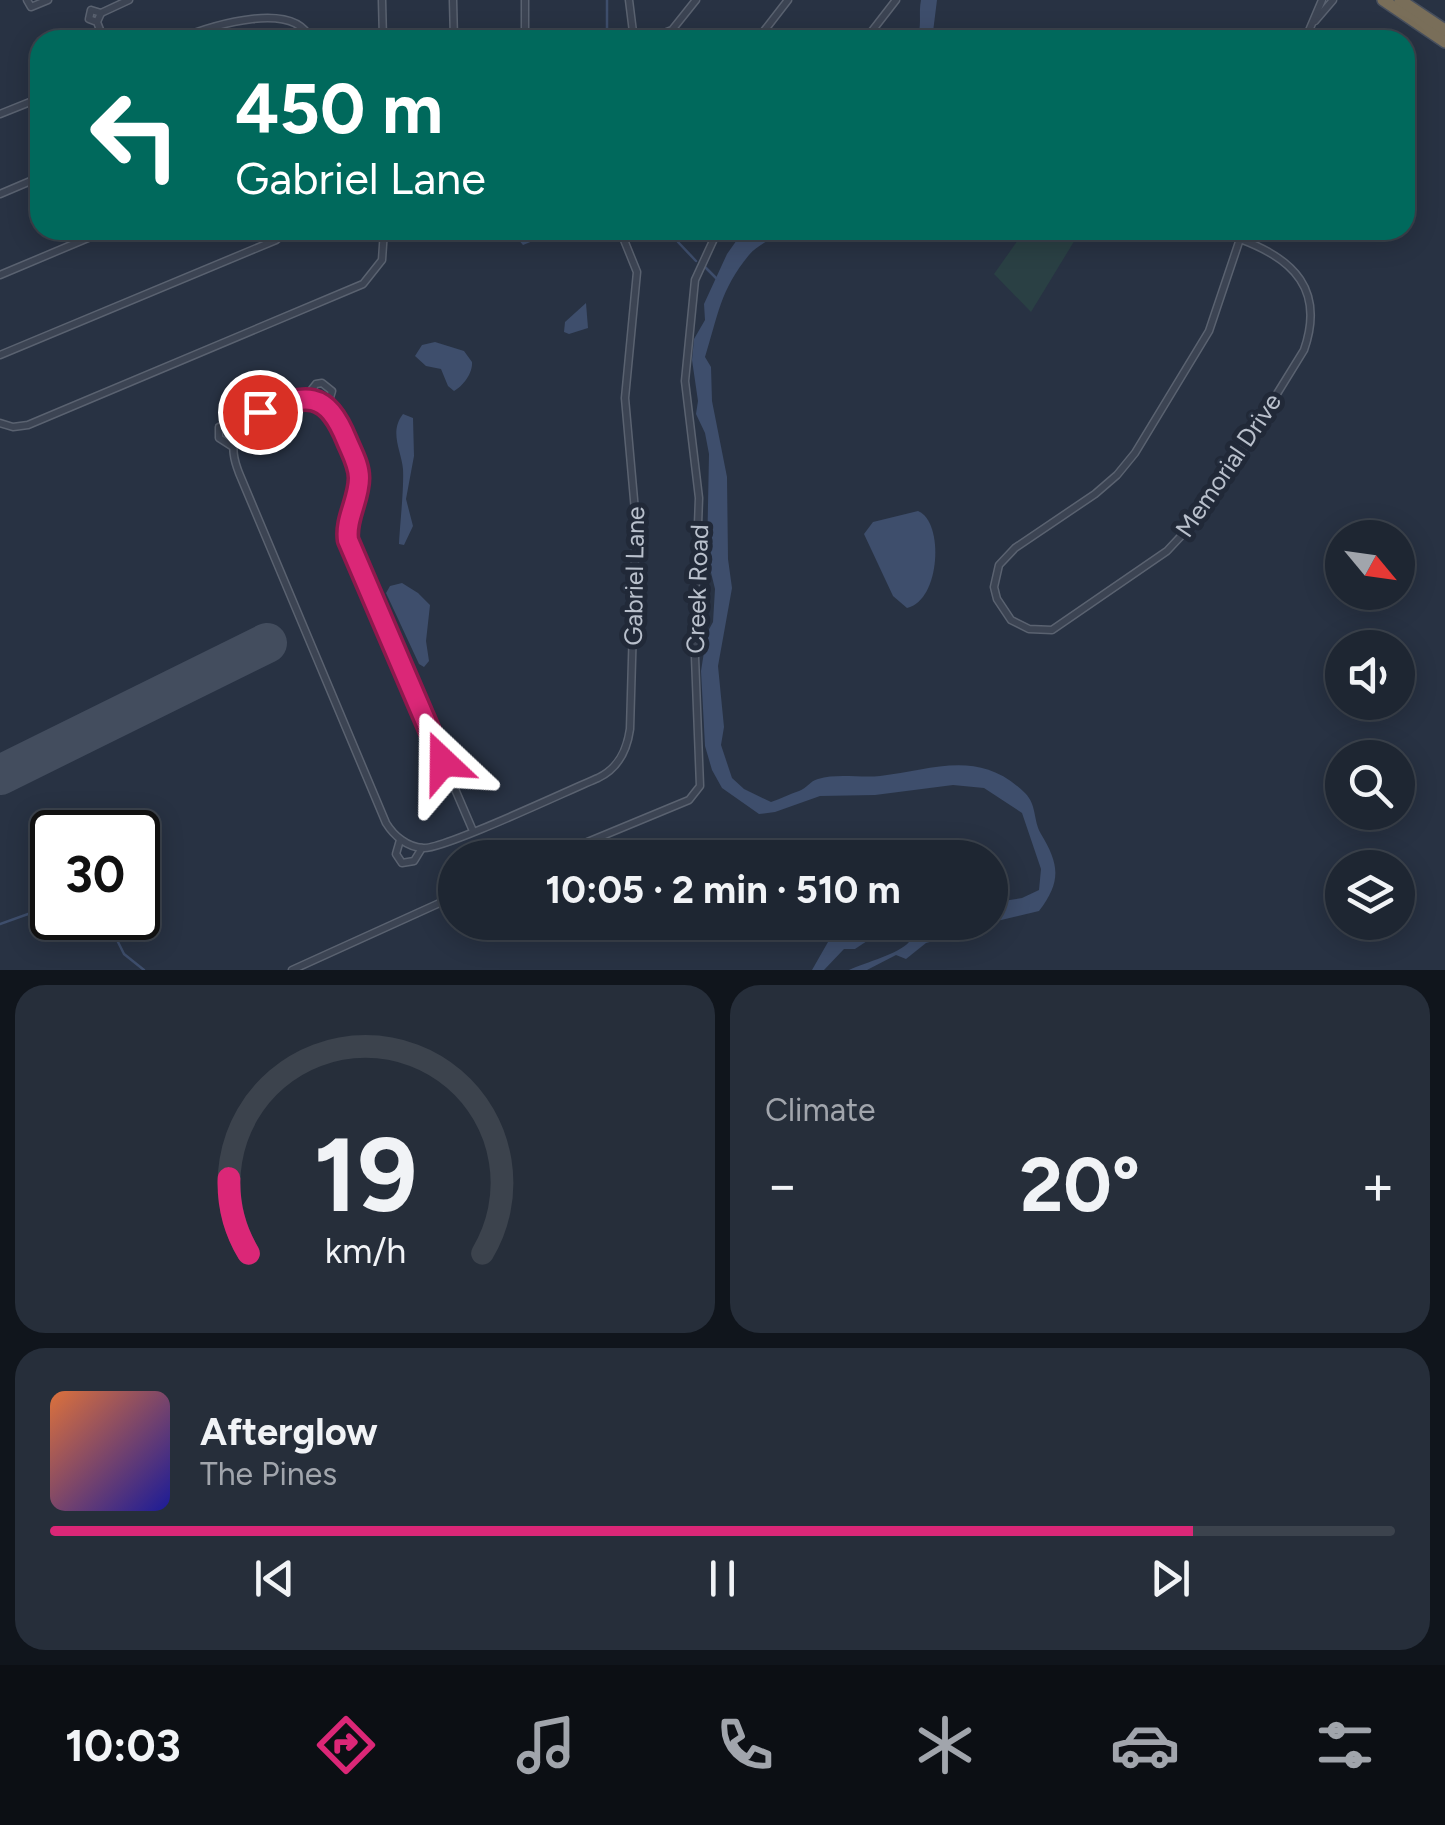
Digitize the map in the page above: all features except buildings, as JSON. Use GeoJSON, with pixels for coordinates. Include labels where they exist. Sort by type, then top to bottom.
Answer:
{"type":"FeatureCollection","features":[{"type":"Feature","properties":{"kind":"highway"},"geometry":{"type":"LineString","coordinates":[[1383,0],[1445,42]]}},
{"type":"Feature","properties":{"kind":"highway"},"geometry":{"type":"LineString","coordinates":[[1400,0],[1445,30]]}},
{"type":"Feature","properties":{"kind":"street"},"geometry":{"type":"LineString","coordinates":[[28,0],[30,7],[48,0]]}},
{"type":"Feature","properties":{"kind":"street"},"geometry":{"type":"LineString","coordinates":[[87,0],[99,17],[102,30]]}},
{"type":"Feature","properties":{"kind":"street"},"geometry":{"type":"LineString","coordinates":[[99,17],[128,0]]}},
{"type":"Feature","properties":{"kind":"street"},"geometry":{"type":"LineString","coordinates":[[382,0],[382,30]]}},
{"type":"Feature","properties":{"kind":"street"},"geometry":{"type":"LineString","coordinates":[[453,0],[454,30]]}},
{"type":"Feature","properties":{"kind":"street"},"geometry":{"type":"LineString","coordinates":[[525,0],[526,30]]}},
{"type":"Feature","properties":{"kind":"street"},"geometry":{"type":"LineString","coordinates":[[630,0],[633,30]]}},
{"type":"Feature","properties":{"kind":"street"},"geometry":{"type":"LineString","coordinates":[[672,30],[696,0]]}},
{"type":"Feature","properties":{"kind":"street"},"geometry":{"type":"LineString","coordinates":[[765,30],[788,0]]}},
{"type":"Feature","properties":{"kind":"street"},"geometry":{"type":"LineString","coordinates":[[874,30],[896,0]]}},
{"type":"Feature","properties":{"kind":"street"},"geometry":{"type":"LineString","coordinates":[[1310,30],[1322,0]]}},
{"type":"Feature","properties":{"kind":"street"},"geometry":{"type":"LineString","coordinates":[[1314,22],[1332,0]]}},
{"type":"Feature","properties":{"kind":"street"},"geometry":{"type":"LineString","coordinates":[[200,30],[256,6]]}},
{"type":"Feature","properties":{"kind":"street"},"geometry":{"type":"LineString","coordinates":[[296,13],[308,30]]}},
{"type":"Feature","properties":{"kind":"street"},"geometry":{"type":"LineString","coordinates":[[0,114],[30,102]]}},
{"type":"Feature","properties":{"kind":"street"},"geometry":{"type":"LineString","coordinates":[[0,194],[30,181]]}},
{"type":"Feature","properties":{"kind":"street"},"geometry":{"type":"LineString","coordinates":[[0,275],[84,240]]}},
{"type":"Feature","properties":{"kind":"street"},"geometry":{"type":"LineString","coordinates":[[0,355],[276,240]]}},
{"type":"Feature","properties":{"kind":"street"},"geometry":{"type":"LineString","coordinates":[[0,423],[13,427],[28,425],[363,284],[382,260],[383,240]]}},
{"type":"Feature","properties":{"kind":"street","name":"Gabriel Lane"},"geometry":{"type":"LineString","coordinates":[[422,848],[473,832],[608,774],[628,746],[636,522],[625,398],[636,272],[624,240]]}},
{"type":"Feature","properties":{"kind":"street","name":"Creek Road"},"geometry":{"type":"LineString","coordinates":[[592,840],[689,800],[700,786],[694,650],[699,498],[685,382],[696,280],[714,240]]}},
{"type":"Feature","properties":{"kind":"street","name":"Memorial Drive"},"geometry":{"type":"LineString","coordinates":[[1240,240],[1208,331],[1134,453],[1095,494],[1015,548],[999,565],[994,587],[997,599],[1019,626],[1043,631],[1063,624],[1167,552],[1222,483],[1304,350],[1312,311],[1307,291],[1296,272],[1272,253],[1242,240]]}},
{"type":"Feature","properties":{"kind":"street"},"geometry":{"type":"LineString","coordinates":[[327,406],[332,391],[322,383],[316,384],[305,398],[260,412],[242,426],[233,447],[239,472],[386,823],[400,840],[422,848],[414,861],[402,863],[396,854],[400,840]]}},
{"type":"Feature","properties":{"kind":"street"},"geometry":{"type":"LineString","coordinates":[[305,398],[327,406],[340,425],[359,475],[348,540],[473,832]]}},
{"type":"Feature","properties":{"kind":"street"},"geometry":{"type":"LineString","coordinates":[[233,447],[220,438],[220,428],[231,422],[242,426]]}},
{"type":"Feature","properties":{"kind":"street"},"geometry":{"type":"LineString","coordinates":[[292,970],[438,904]]}},
{"type":"Feature","properties":{"kind":"green space"},"geometry":{"type":"Polygon","coordinates":[[[1018,240],[1075,240],[1031,312],[994,274],[1018,240]]]}},
{"type":"Feature","properties":{"kind":"water"},"geometry":{"type":"Polygon","coordinates":[[[921,0],[937,0],[933,30],[919,30],[921,0]]]}},
{"type":"Feature","properties":{"kind":"water"},"geometry":{"type":"Polygon","coordinates":[[[737,240],[768,240],[749,255],[726,292],[705,357],[711,367],[712,401],[727,477],[732,588],[718,666],[724,727],[721,745],[732,778],[744,789],[771,802],[825,777],[880,776],[955,765],[990,771],[1008,779],[1029,798],[1052,854],[1052,891],[1039,911],[1008,918],[1008,900],[1039,890],[1041,869],[1022,813],[984,788],[953,785],[875,795],[820,796],[759,814],[722,788],[712,770],[705,746],[701,671],[707,633],[713,622],[715,589],[707,556],[709,454],[696,414],[692,360],[694,339],[705,320],[704,304],[737,240]]]}},
{"type":"Feature","properties":{"kind":"water"},"geometry":{"type":"Polygon","coordinates":[[[586,303],[588,328],[564,332],[565,322],[586,303]]]}},
{"type":"Feature","properties":{"kind":"water"},"geometry":{"type":"Polygon","coordinates":[[[435,342],[464,351],[472,362],[467,379],[454,391],[441,369],[426,366],[415,356],[422,345],[435,342]]]}},
{"type":"Feature","properties":{"kind":"water"},"geometry":{"type":"Polygon","coordinates":[[[403,414],[413,418],[414,456],[406,499],[413,526],[404,545],[399,544],[403,469],[396,434],[403,414]]]}},
{"type":"Feature","properties":{"kind":"water"},"geometry":{"type":"Polygon","coordinates":[[[918,511],[932,529],[935,560],[927,591],[907,608],[893,596],[864,534],[873,522],[918,511]]]}},
{"type":"Feature","properties":{"kind":"water"},"geometry":{"type":"Polygon","coordinates":[[[402,583],[430,605],[426,641],[429,661],[424,667],[419,664],[386,593],[390,586],[402,583]]]}},
{"type":"Feature","properties":{"kind":"water"},"geometry":{"type":"Polygon","coordinates":[[[868,940],[855,949],[844,949],[824,970],[812,970],[828,942],[868,940]]]}},
{"type":"Feature","properties":{"kind":"water"},"geometry":{"type":"Polygon","coordinates":[[[906,940],[937,940],[926,943],[906,959],[896,955],[867,970],[849,970],[890,954],[909,942],[906,940]]]}},
{"type":"Feature","properties":{"kind":"waterway"},"geometry":{"type":"LineString","coordinates":[[607,0],[608,30]]}},
{"type":"Feature","properties":{"kind":"waterway"},"geometry":{"type":"LineString","coordinates":[[678,240],[696,261]]}},
{"type":"Feature","properties":{"kind":"waterway"},"geometry":{"type":"LineString","coordinates":[[705,267],[718,280]]}},
{"type":"Feature","properties":{"kind":"waterway"},"geometry":{"type":"LineString","coordinates":[[0,924],[30,913]]}},
{"type":"Feature","properties":{"kind":"waterway"},"geometry":{"type":"LineString","coordinates":[[117,940],[124,954],[144,970]]}},
{"type":"Feature","properties":{"kind":"runway"},"geometry":{"type":"LineString","coordinates":[[0,775],[267,643]]}},
{"type":"Feature","properties":{"kind":"route"},"geometry":{"type":"LineString","coordinates":[[260,412],[293,400],[312,399],[327,406],[340,425],[359,475],[348,540],[443,762]]}}]}
